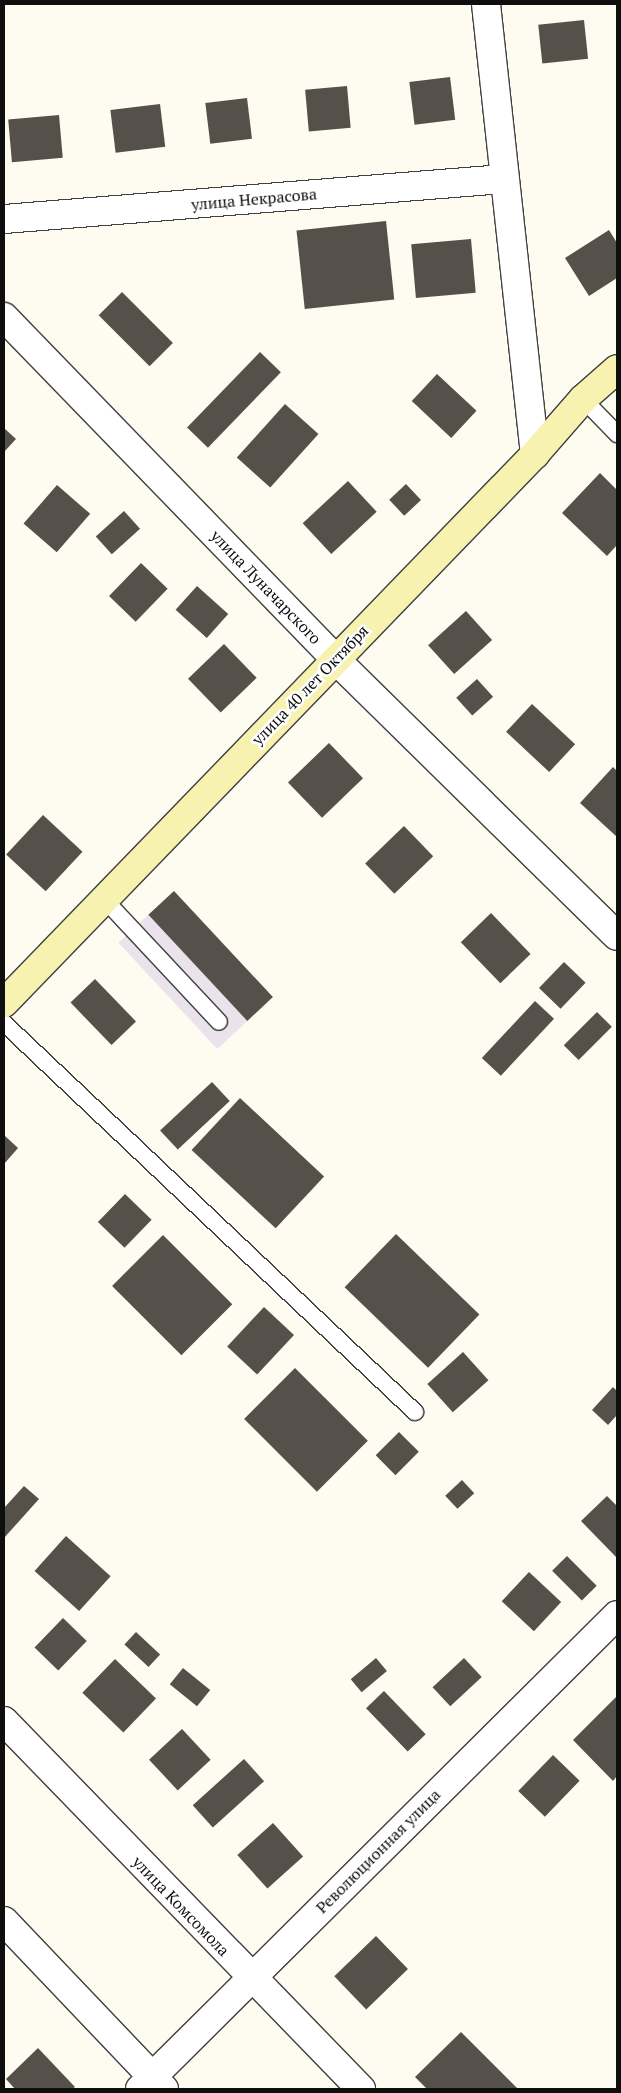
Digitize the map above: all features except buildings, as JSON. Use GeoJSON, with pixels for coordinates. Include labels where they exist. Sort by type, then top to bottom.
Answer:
{"type":"FeatureCollection","features":[{"type":"Feature","properties":{"kind":"main road","name":"улица 40 лет Октября"},"geometry":{"type":"LineString","coordinates":[[4,1003],[535,454],[583,399],[617,369]]}},
{"type":"Feature","properties":{"kind":"street"},"geometry":{"type":"LineString","coordinates":[[486,4],[503,179],[535,454]]}},
{"type":"Feature","properties":{"kind":"street","name":"улица Некрасова"},"geometry":{"type":"LineString","coordinates":[[4,219],[503,179]]}},
{"type":"Feature","properties":{"kind":"street","name":"улица Луначарского"},"geometry":{"type":"LineString","coordinates":[[4,317],[336,659],[617,936]]}},
{"type":"Feature","properties":{"kind":"street","name":"Революционная улица"},"geometry":{"type":"LineString","coordinates":[[152,2085],[250,1978],[617,1615]]}},
{"type":"Feature","properties":{"kind":"street","name":"улица Комсомола"},"geometry":{"type":"LineString","coordinates":[[4,1721],[250,1978],[361,2089]]}},
{"type":"Feature","properties":{"kind":"street"},"geometry":{"type":"LineString","coordinates":[[4,1921],[152,2085]]}},
{"type":"Feature","properties":{"kind":"lane"},"geometry":{"type":"LineString","coordinates":[[583,399],[617,434]]}},
{"type":"Feature","properties":{"kind":"lane"},"geometry":{"type":"LineString","coordinates":[[104,899],[219,1022]]}},
{"type":"Feature","properties":{"kind":"lane"},"geometry":{"type":"LineString","coordinates":[[4,1023],[415,1412]]}},
{"type":"Feature","properties":{"kind":"shaded area"},"geometry":{"type":"Polygon","coordinates":[[[174,891],[273,997],[217,1049],[118,943],[174,891]]]}}]}
